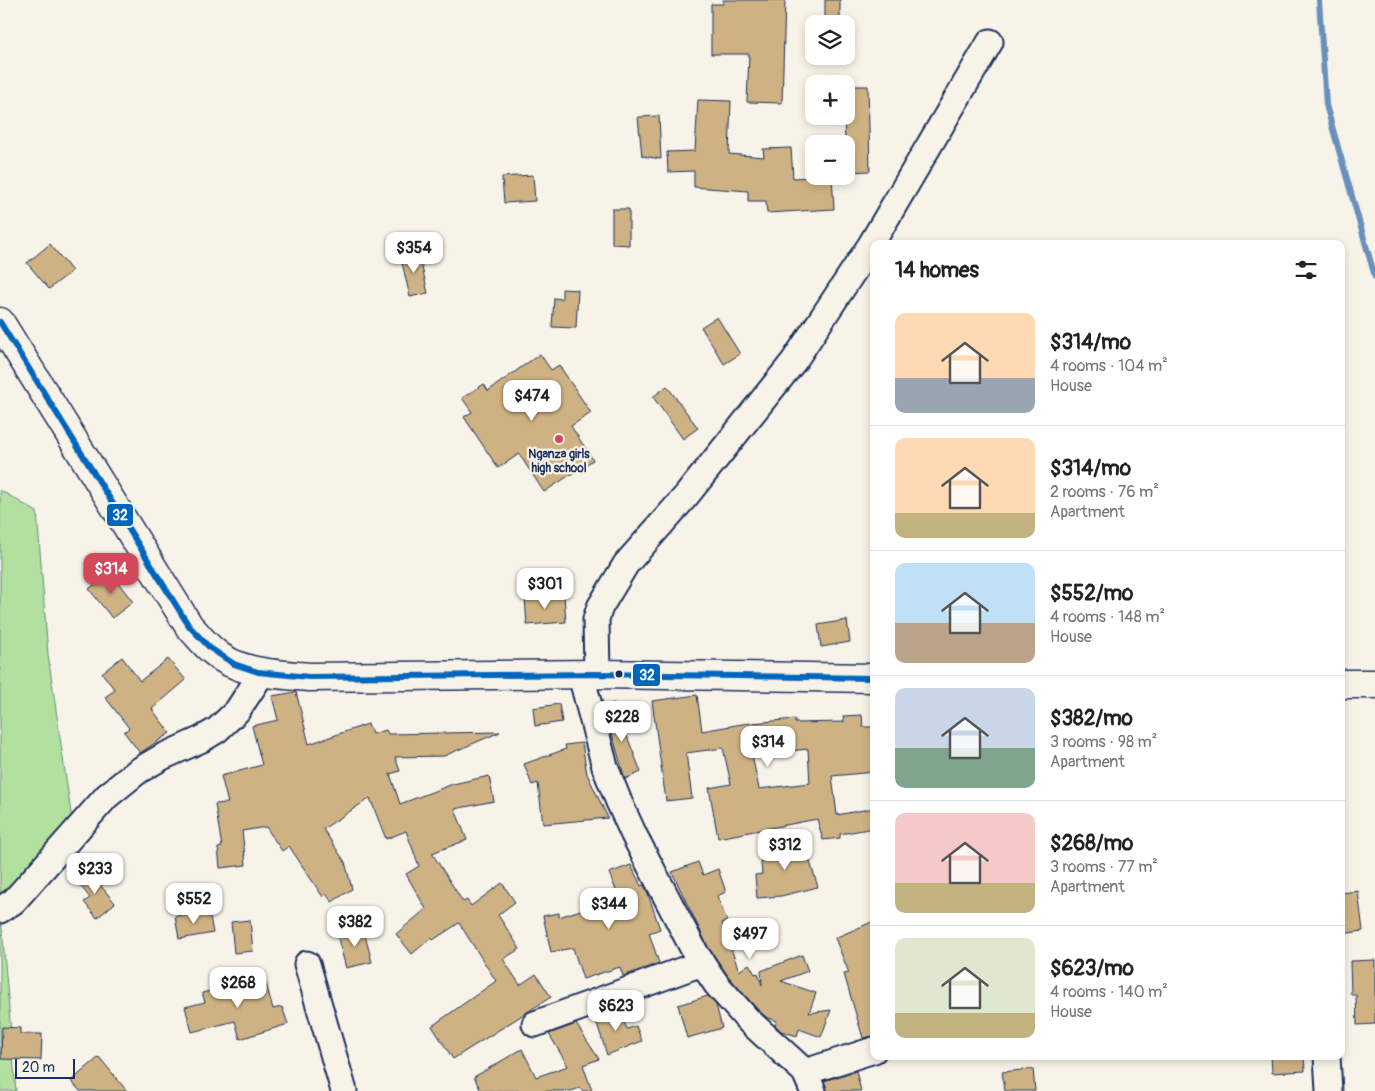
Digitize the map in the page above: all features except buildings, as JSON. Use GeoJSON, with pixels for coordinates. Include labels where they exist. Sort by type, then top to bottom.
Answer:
{"type":"FeatureCollection","features":[{"type":"Feature","properties":{"kind":"main road"},"geometry":{"type":"LineString","coordinates":[[0,322],[189,626],[214,652],[235,665],[262,672],[309,677],[589,675],[870,678]]}},
{"type":"Feature","properties":{"kind":"main road"},"geometry":{"type":"LineString","coordinates":[[1345,684],[1375,684]]}},
{"type":"Feature","properties":{"kind":"street"},"geometry":{"type":"LineString","coordinates":[[874,240],[990,42]]}},
{"type":"Feature","properties":{"kind":"street"},"geometry":{"type":"LineString","coordinates":[[870,246],[794,361],[754,414],[626,564],[600,607],[596,619],[589,675],[605,767],[619,802],[634,835],[702,963],[717,985],[748,1020],[809,1081],[870,1052]]}},
{"type":"Feature","properties":{"kind":"street"},"geometry":{"type":"LineString","coordinates":[[0,910],[14,901],[107,796],[154,762],[217,730],[237,711],[262,672]]}},
{"type":"Feature","properties":{"kind":"street"},"geometry":{"type":"LineString","coordinates":[[535,1024],[702,963]]}},
{"type":"Feature","properties":{"kind":"street"},"geometry":{"type":"LineString","coordinates":[[307,964],[344,1091]]}},
{"type":"Feature","properties":{"kind":"street"},"geometry":{"type":"LineString","coordinates":[[1327,1060],[1330,1091]]}},
{"type":"Feature","properties":{"kind":"green space"},"geometry":{"type":"Polygon","coordinates":[[[0,490],[37,512],[48,655],[73,827],[1,917],[16,1091],[0,1091],[0,490]]]}},
{"type":"Feature","properties":{"kind":"waterway"},"geometry":{"type":"LineString","coordinates":[[1319,0],[1326,105],[1375,277]]}},
{"type":"Feature","properties":{"kind":"transit line","name":"32"},"geometry":{"type":"LineString","coordinates":[[0,322],[189,626],[210,648],[234,664],[258,672],[309,677],[597,674],[870,678]]}},
{"type":"Feature","properties":{"kind":"place","name":"Nganza girls high school"},"geometry":{"type":"Point","coordinates":[559,439]}}]}
